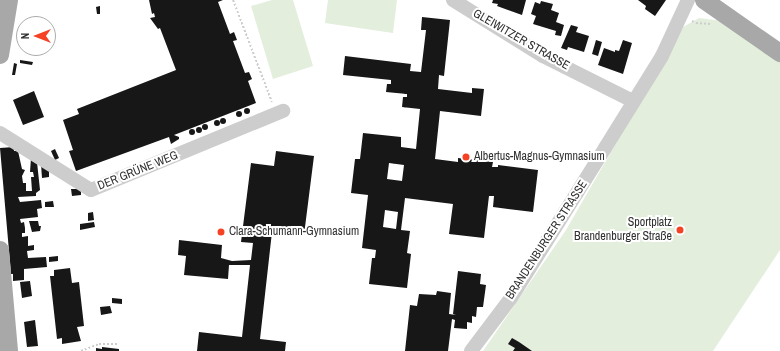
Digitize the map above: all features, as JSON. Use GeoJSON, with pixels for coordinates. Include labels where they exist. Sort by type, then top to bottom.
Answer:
{"type":"FeatureCollection","features":[{"type":"Feature","properties":{"kind":"main road"},"geometry":{"type":"LineString","coordinates":[[0,55],[9,0]]}},
{"type":"Feature","properties":{"kind":"main road"},"geometry":{"type":"LineString","coordinates":[[704,0],[780,53]]}},
{"type":"Feature","properties":{"kind":"main road"},"geometry":{"type":"LineString","coordinates":[[0,250],[9,351]]}},
{"type":"Feature","properties":{"kind":"street","name":"GLEIWITZER STRASSE"},"geometry":{"type":"LineString","coordinates":[[453,0],[543,56],[633,101]]}},
{"type":"Feature","properties":{"kind":"street","name":"BRANDENBURGER STRASSE"},"geometry":{"type":"LineString","coordinates":[[470,351],[511,298],[605,148],[662,56],[688,0]]}},
{"type":"Feature","properties":{"kind":"street","name":"DER GRÜNE WEG"},"geometry":{"type":"LineString","coordinates":[[0,133],[91,190],[280,113]]}},
{"type":"Feature","properties":{"kind":"path"},"geometry":{"type":"LineString","coordinates":[[233,0],[280,113]]}},
{"type":"Feature","properties":{"kind":"path"},"geometry":{"type":"LineString","coordinates":[[682,13],[696,23],[714,24]]}},
{"type":"Feature","properties":{"kind":"path"},"geometry":{"type":"LineString","coordinates":[[80,351],[99,344],[119,344]]}},
{"type":"Feature","properties":{"kind":"green space"},"geometry":{"type":"Polygon","coordinates":[[[272,0],[293,0],[313,66],[273,79],[251,6],[272,0]]]}},
{"type":"Feature","properties":{"kind":"green space"},"geometry":{"type":"Polygon","coordinates":[[[328,0],[397,0],[393,33],[325,23],[328,0]]]}},
{"type":"Feature","properties":{"kind":"green space"},"geometry":{"type":"Polygon","coordinates":[[[699,18],[722,21],[780,61],[780,250],[713,351],[483,351],[566,230],[683,27],[699,18]]]}},
{"type":"Feature","properties":{"kind":"building"},"geometry":{"type":"Polygon","coordinates":[[[149,0],[223,0],[218,2],[230,34],[234,32],[237,40],[233,41],[245,73],[249,72],[252,79],[248,81],[256,103],[174,135],[179,137],[179,139],[171,144],[169,137],[76,171],[69,151],[73,150],[63,120],[79,114],[77,109],[176,70],[160,28],[158,29],[150,18],[155,17],[154,13],[152,14],[149,0]]]}},
{"type":"Feature","properties":{"kind":"building"},"geometry":{"type":"Polygon","coordinates":[[[493,0],[526,0],[522,15],[497,6],[498,4],[492,3],[493,0]]]}},
{"type":"Feature","properties":{"kind":"building"},"geometry":{"type":"Polygon","coordinates":[[[638,0],[666,0],[655,16],[645,9],[646,6],[638,0]]]}},
{"type":"Feature","properties":{"kind":"building"},"geometry":{"type":"Polygon","coordinates":[[[541,1],[553,4],[551,10],[559,13],[556,22],[564,25],[561,36],[555,35],[556,31],[533,24],[536,16],[531,14],[535,2],[540,4],[541,1]]]}},
{"type":"Feature","properties":{"kind":"building"},"geometry":{"type":"Polygon","coordinates":[[[100,6],[100,14],[97,14],[96,7],[100,6]]]}},
{"type":"Feature","properties":{"kind":"building"},"geometry":{"type":"Polygon","coordinates":[[[422,17],[450,20],[444,76],[439,75],[438,89],[472,93],[472,88],[484,89],[481,116],[440,111],[435,159],[458,162],[458,158],[493,162],[492,167],[498,167],[498,165],[538,170],[533,212],[493,207],[494,196],[489,196],[484,238],[449,234],[453,204],[405,198],[401,230],[410,231],[407,253],[411,254],[407,288],[369,284],[372,258],[375,258],[376,250],[362,248],[368,195],[351,193],[355,159],[360,159],[363,133],[401,137],[401,147],[416,149],[420,109],[402,107],[403,97],[407,97],[407,94],[386,92],[387,84],[391,84],[391,80],[343,75],[345,56],[411,64],[410,71],[421,72],[426,30],[421,30],[422,17]],[[389,163],[387,179],[402,181],[404,165],[389,163]],[[385,210],[383,227],[396,229],[398,212],[385,210]]]}},
{"type":"Feature","properties":{"kind":"building"},"geometry":{"type":"Polygon","coordinates":[[[571,25],[578,27],[576,32],[589,36],[584,52],[568,47],[567,50],[561,48],[571,25]]]}},
{"type":"Feature","properties":{"kind":"building"},"geometry":{"type":"Polygon","coordinates":[[[596,40],[602,42],[598,56],[592,54],[596,40]]]}},
{"type":"Feature","properties":{"kind":"building"},"geometry":{"type":"Polygon","coordinates":[[[623,40],[632,43],[623,74],[598,65],[604,48],[615,52],[615,50],[619,51],[623,40]]]}},
{"type":"Feature","properties":{"kind":"building"},"geometry":{"type":"Polygon","coordinates":[[[20,60],[33,62],[32,65],[20,63],[20,60]]]}},
{"type":"Feature","properties":{"kind":"building"},"geometry":{"type":"Polygon","coordinates":[[[14,63],[17,64],[15,75],[12,75],[14,63]]]}},
{"type":"Feature","properties":{"kind":"building"},"geometry":{"type":"Polygon","coordinates":[[[34,91],[44,117],[23,125],[13,100],[34,91]]]}},
{"type":"Feature","properties":{"kind":"building"},"geometry":{"type":"Polygon","coordinates":[[[247,108],[250,111],[247,114],[244,111],[247,108]]]}},
{"type":"Feature","properties":{"kind":"building"},"geometry":{"type":"Polygon","coordinates":[[[239,111],[242,114],[239,117],[236,114],[239,111]]]}},
{"type":"Feature","properties":{"kind":"building"},"geometry":{"type":"Polygon","coordinates":[[[223,118],[226,121],[223,124],[220,121],[223,118]]]}},
{"type":"Feature","properties":{"kind":"building"},"geometry":{"type":"Polygon","coordinates":[[[217,120],[220,123],[217,126],[214,123],[217,120]]]}},
{"type":"Feature","properties":{"kind":"building"},"geometry":{"type":"Polygon","coordinates":[[[205,124],[208,127],[205,130],[202,127],[205,124]]]}},
{"type":"Feature","properties":{"kind":"building"},"geometry":{"type":"Polygon","coordinates":[[[199,127],[202,130],[199,133],[196,130],[199,127]]]}},
{"type":"Feature","properties":{"kind":"building"},"geometry":{"type":"Polygon","coordinates":[[[192,129],[195,132],[192,135],[189,132],[192,129]]]}},
{"type":"Feature","properties":{"kind":"building"},"geometry":{"type":"Polygon","coordinates":[[[14,147],[14,151],[18,151],[22,169],[25,170],[22,176],[23,183],[26,183],[26,191],[32,191],[31,177],[34,177],[33,172],[30,172],[31,158],[37,162],[40,190],[36,193],[36,196],[18,197],[20,202],[41,200],[42,208],[37,209],[38,217],[20,219],[21,223],[24,222],[25,228],[25,233],[22,233],[22,237],[28,236],[28,246],[34,245],[34,250],[27,251],[28,258],[46,257],[47,267],[24,269],[24,280],[13,281],[13,274],[11,274],[0,148],[14,147]]]}},
{"type":"Feature","properties":{"kind":"building"},"geometry":{"type":"Polygon","coordinates":[[[55,149],[59,158],[55,160],[51,151],[55,149]]]}},
{"type":"Feature","properties":{"kind":"building"},"geometry":{"type":"Polygon","coordinates":[[[276,151],[314,156],[304,235],[272,232],[260,339],[286,342],[285,351],[197,351],[199,332],[242,337],[250,265],[229,265],[228,279],[184,275],[186,256],[178,255],[179,240],[222,245],[221,258],[232,261],[251,260],[253,243],[241,242],[251,163],[274,166],[276,151]]]}},
{"type":"Feature","properties":{"kind":"building"},"geometry":{"type":"Polygon","coordinates":[[[41,164],[49,169],[49,177],[42,178],[41,164]]]}},
{"type":"Feature","properties":{"kind":"building"},"geometry":{"type":"Polygon","coordinates":[[[71,189],[81,189],[81,195],[72,196],[71,189]]]}},
{"type":"Feature","properties":{"kind":"building"},"geometry":{"type":"Polygon","coordinates":[[[53,201],[54,207],[45,207],[45,202],[53,201]]]}},
{"type":"Feature","properties":{"kind":"building"},"geometry":{"type":"Polygon","coordinates":[[[93,212],[94,220],[88,221],[88,213],[93,212]]]}},
{"type":"Feature","properties":{"kind":"building"},"geometry":{"type":"Polygon","coordinates":[[[29,221],[38,221],[39,226],[41,226],[40,231],[32,232],[29,221]]]}},
{"type":"Feature","properties":{"kind":"building"},"geometry":{"type":"Polygon","coordinates":[[[94,222],[95,227],[80,230],[80,224],[94,222]]]}},
{"type":"Feature","properties":{"kind":"building"},"geometry":{"type":"Polygon","coordinates":[[[58,256],[58,261],[49,262],[49,257],[58,256]]]}},
{"type":"Feature","properties":{"kind":"building"},"geometry":{"type":"Polygon","coordinates":[[[70,268],[72,283],[79,282],[84,326],[77,327],[81,341],[62,344],[62,338],[57,339],[50,276],[54,276],[54,270],[70,268]]]}},
{"type":"Feature","properties":{"kind":"building"},"geometry":{"type":"Polygon","coordinates":[[[458,271],[481,274],[480,284],[486,285],[483,307],[477,307],[476,317],[472,316],[472,323],[467,322],[467,329],[454,328],[455,320],[452,319],[448,351],[405,351],[410,305],[417,306],[419,294],[436,295],[437,291],[451,293],[449,314],[456,315],[453,314],[458,271]]]}},
{"type":"Feature","properties":{"kind":"building"},"geometry":{"type":"Polygon","coordinates":[[[30,281],[32,296],[22,298],[20,282],[30,281]]]}},
{"type":"Feature","properties":{"kind":"building"},"geometry":{"type":"Polygon","coordinates":[[[112,298],[122,299],[122,304],[112,303],[112,298]]]}},
{"type":"Feature","properties":{"kind":"building"},"geometry":{"type":"Polygon","coordinates":[[[110,306],[112,313],[101,315],[100,307],[110,306]]]}},
{"type":"Feature","properties":{"kind":"building"},"geometry":{"type":"Polygon","coordinates":[[[35,320],[38,346],[27,347],[24,322],[35,320]]]}},
{"type":"Feature","properties":{"kind":"building"},"geometry":{"type":"Polygon","coordinates":[[[512,338],[532,351],[513,351],[515,348],[508,344],[512,338]]]}},
{"type":"Feature","properties":{"kind":"building"},"geometry":{"type":"Polygon","coordinates":[[[102,347],[119,349],[119,351],[96,351],[96,348],[102,349],[102,347]]]}},
{"type":"Feature","properties":{"kind":"place","name":"Albertus-Magnus-Gymnasium"},"geometry":{"type":"Point","coordinates":[466,157]}},
{"type":"Feature","properties":{"kind":"place","name":"Sportplatz Brandenburger Straße"},"geometry":{"type":"Point","coordinates":[680,230]}},
{"type":"Feature","properties":{"kind":"place","name":"Clara-Schumann-Gymnasium"},"geometry":{"type":"Point","coordinates":[221,232]}}]}
